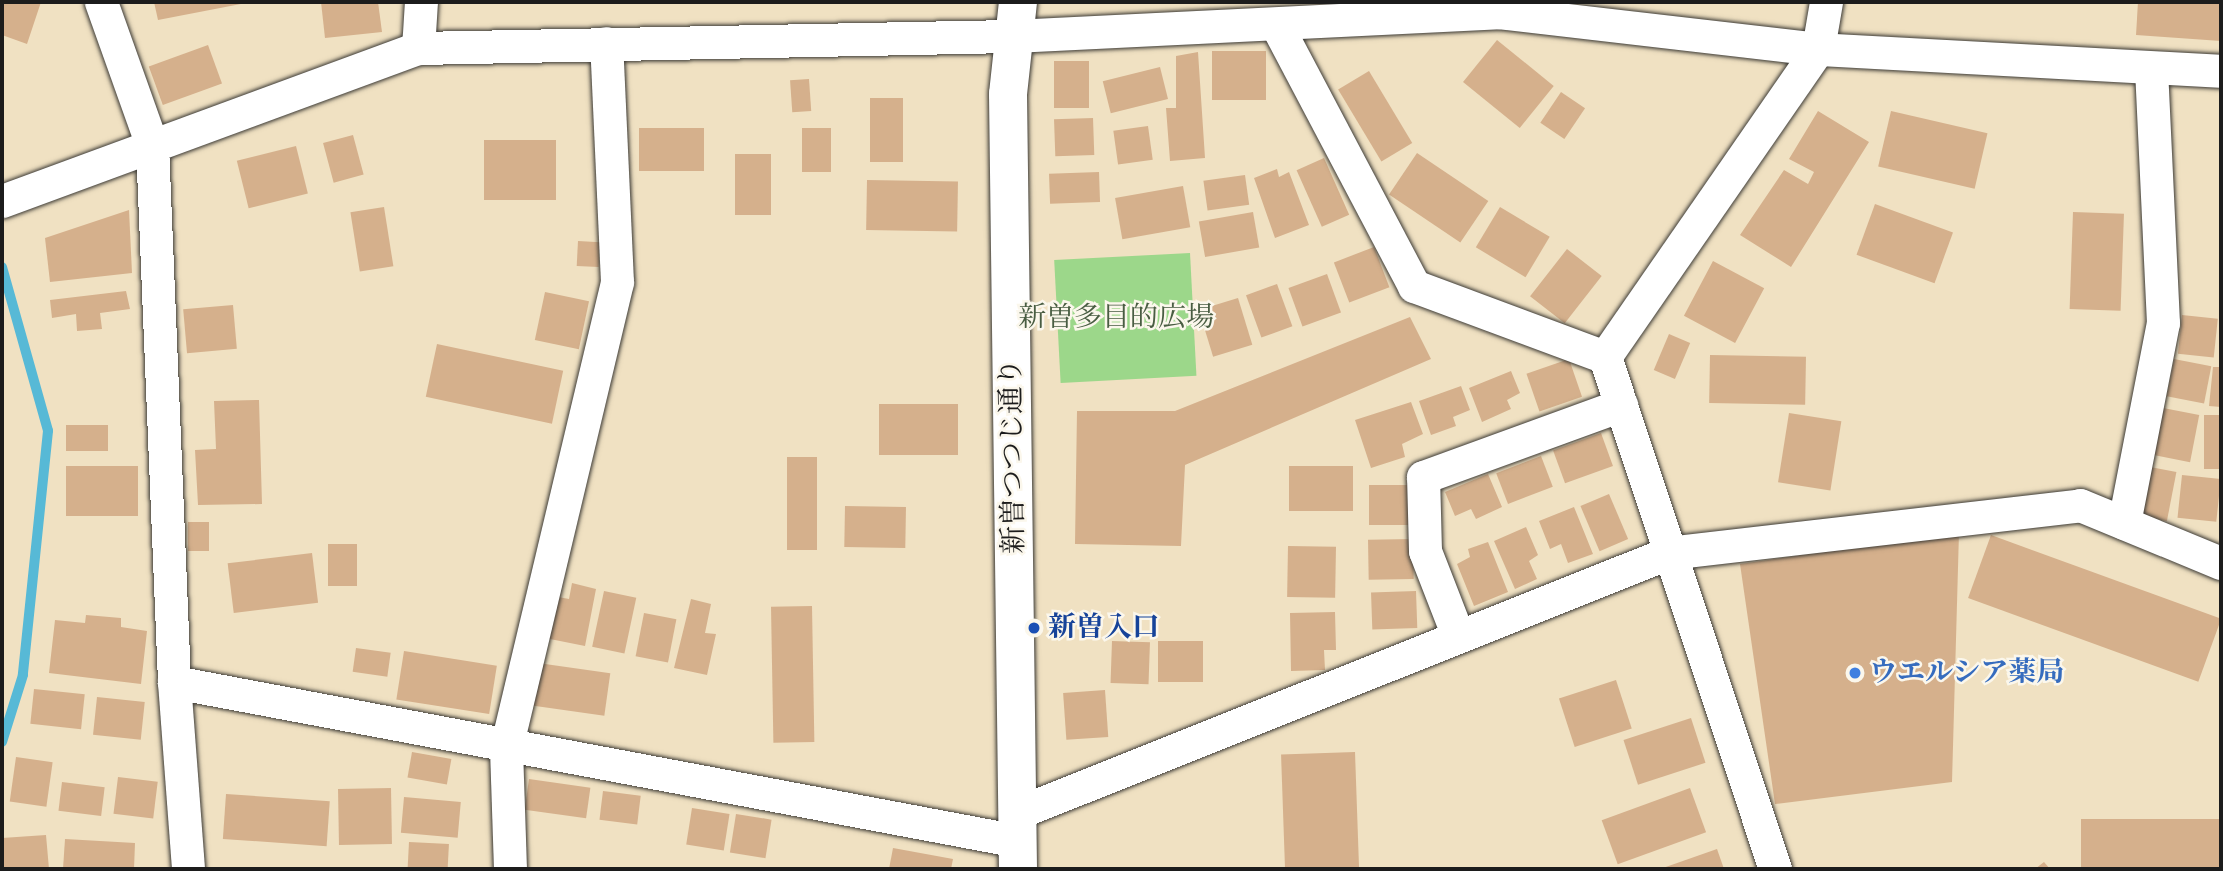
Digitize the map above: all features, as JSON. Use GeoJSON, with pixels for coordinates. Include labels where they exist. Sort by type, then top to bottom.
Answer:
{"type":"FeatureCollection","features":[{"type":"Feature","properties":{"kind":"street"},"geometry":{"type":"LineString","coordinates":[[101,2],[152,145],[174,682],[188,869]]}},
{"type":"Feature","properties":{"kind":"street"},"geometry":{"type":"LineString","coordinates":[[418,48],[421,2]]}},
{"type":"Feature","properties":{"kind":"street"},"geometry":{"type":"LineString","coordinates":[[1605,357],[1818,49],[1826,2]]}},
{"type":"Feature","properties":{"kind":"street"},"geometry":{"type":"LineString","coordinates":[[2,201],[418,48],[606,43],[1015,19],[1277,26],[1498,12],[1593,12],[1818,49],[2221,71]]}},
{"type":"Feature","properties":{"kind":"street","name":"新曽つつじ通り"},"geometry":{"type":"LineString","coordinates":[[1015,19],[1018,841]]}},
{"type":"Feature","properties":{"kind":"street"},"geometry":{"type":"LineString","coordinates":[[1277,26],[1414,286],[1605,357]]}},
{"type":"Feature","properties":{"kind":"street"},"geometry":{"type":"LineString","coordinates":[[510,869],[506,748],[617,282],[606,43]]}},
{"type":"Feature","properties":{"kind":"street"},"geometry":{"type":"LineString","coordinates":[[2124,523],[2163,323],[2151,68]]}},
{"type":"Feature","properties":{"kind":"street"},"geometry":{"type":"LineString","coordinates":[[1605,357],[1775,869]]}},
{"type":"Feature","properties":{"kind":"street"},"geometry":{"type":"LineString","coordinates":[[1458,636],[1425,551],[1423,477],[1621,405]]}},
{"type":"Feature","properties":{"kind":"street"},"geometry":{"type":"LineString","coordinates":[[174,682],[506,748],[1018,841],[1458,636],[1668,553],[2080,505],[2221,563]]}},
{"type":"Feature","properties":{"kind":"green space","name":"新曽多目的広場"},"geometry":{"type":"Polygon","coordinates":[[[1190,253],[1196,376],[1061,383],[1054,260],[1190,253]]]}},
{"type":"Feature","properties":{"kind":"building"},"geometry":{"type":"Polygon","coordinates":[[[2,2],[41,2],[27,44],[2,35],[2,2]]]}},
{"type":"Feature","properties":{"kind":"building"},"geometry":{"type":"Polygon","coordinates":[[[154,2],[246,2],[246,3],[158,20],[154,2]]]}},
{"type":"Feature","properties":{"kind":"building"},"geometry":{"type":"Polygon","coordinates":[[[321,2],[378,2],[382,32],[325,38],[321,2]]]}},
{"type":"Feature","properties":{"kind":"building"},"geometry":{"type":"Polygon","coordinates":[[[2138,2],[2221,2],[2221,41],[2136,35],[2138,2]]]}},
{"type":"Feature","properties":{"kind":"building"},"geometry":{"type":"Polygon","coordinates":[[[1497,40],[1554,86],[1520,128],[1463,82],[1497,40]]]}},
{"type":"Feature","properties":{"kind":"building"},"geometry":{"type":"Polygon","coordinates":[[[208,45],[222,84],[163,105],[149,67],[208,45]]]}},
{"type":"Feature","properties":{"kind":"building"},"geometry":{"type":"Polygon","coordinates":[[[1212,51],[1266,51],[1266,100],[1212,100],[1212,51]]]}},
{"type":"Feature","properties":{"kind":"building"},"geometry":{"type":"Polygon","coordinates":[[[1198,52],[1205,158],[1170,161],[1166,108],[1176,108],[1176,56],[1198,52]]]}},
{"type":"Feature","properties":{"kind":"building"},"geometry":{"type":"Polygon","coordinates":[[[1054,61],[1089,61],[1089,108],[1054,108],[1054,61]]]}},
{"type":"Feature","properties":{"kind":"building"},"geometry":{"type":"Polygon","coordinates":[[[1160,67],[1168,99],[1111,113],[1103,81],[1160,67]]]}},
{"type":"Feature","properties":{"kind":"building"},"geometry":{"type":"Polygon","coordinates":[[[1369,71],[1412,143],[1381,162],[1338,90],[1369,71]]]}},
{"type":"Feature","properties":{"kind":"building"},"geometry":{"type":"Polygon","coordinates":[[[809,79],[811,111],[792,112],[790,80],[809,79]]]}},
{"type":"Feature","properties":{"kind":"building"},"geometry":{"type":"Polygon","coordinates":[[[1561,92],[1585,108],[1564,139],[1540,123],[1561,92]]]}},
{"type":"Feature","properties":{"kind":"building"},"geometry":{"type":"Polygon","coordinates":[[[870,98],[903,98],[903,162],[870,162],[870,98]]]}},
{"type":"Feature","properties":{"kind":"building"},"geometry":{"type":"Polygon","coordinates":[[[1818,111],[1869,142],[1791,267],[1740,235],[1784,170],[1808,184],[1814,172],[1789,159],[1818,111]]]}},
{"type":"Feature","properties":{"kind":"building"},"geometry":{"type":"Polygon","coordinates":[[[1891,111],[1987,133],[1975,189],[1878,167],[1891,111]]]}},
{"type":"Feature","properties":{"kind":"building"},"geometry":{"type":"Polygon","coordinates":[[[1093,118],[1094,155],[1055,156],[1054,119],[1093,118]]]}},
{"type":"Feature","properties":{"kind":"building"},"geometry":{"type":"Polygon","coordinates":[[[1148,126],[1153,160],[1118,165],[1113,131],[1148,126]]]}},
{"type":"Feature","properties":{"kind":"building"},"geometry":{"type":"Polygon","coordinates":[[[639,128],[704,128],[704,171],[639,171],[639,128]]]}},
{"type":"Feature","properties":{"kind":"building"},"geometry":{"type":"Polygon","coordinates":[[[802,128],[831,128],[831,172],[802,172],[802,128]]]}},
{"type":"Feature","properties":{"kind":"building"},"geometry":{"type":"Polygon","coordinates":[[[353,135],[364,175],[334,183],[323,143],[353,135]]]}},
{"type":"Feature","properties":{"kind":"building"},"geometry":{"type":"Polygon","coordinates":[[[484,140],[556,140],[556,200],[484,200],[484,140]]]}},
{"type":"Feature","properties":{"kind":"building"},"geometry":{"type":"Polygon","coordinates":[[[296,146],[308,194],[249,208],[237,161],[296,146]]]}},
{"type":"Feature","properties":{"kind":"building"},"geometry":{"type":"Polygon","coordinates":[[[1417,153],[1488,201],[1460,243],[1389,194],[1417,153]]]}},
{"type":"Feature","properties":{"kind":"building"},"geometry":{"type":"Polygon","coordinates":[[[735,154],[771,154],[771,215],[735,215],[735,154]]]}},
{"type":"Feature","properties":{"kind":"building"},"geometry":{"type":"Polygon","coordinates":[[[1324,158],[1349,215],[1322,227],[1297,170],[1324,158]]]}},
{"type":"Feature","properties":{"kind":"building"},"geometry":{"type":"Polygon","coordinates":[[[1277,169],[1279,177],[1289,172],[1309,225],[1275,238],[1254,178],[1277,169]]]}},
{"type":"Feature","properties":{"kind":"building"},"geometry":{"type":"Polygon","coordinates":[[[1099,172],[1100,202],[1050,204],[1049,174],[1099,172]]]}},
{"type":"Feature","properties":{"kind":"building"},"geometry":{"type":"Polygon","coordinates":[[[1245,175],[1249,205],[1208,211],[1203,181],[1245,175]]]}},
{"type":"Feature","properties":{"kind":"building"},"geometry":{"type":"Polygon","coordinates":[[[867,180],[958,182],[957,232],[866,230],[867,180]]]}},
{"type":"Feature","properties":{"kind":"building"},"geometry":{"type":"Polygon","coordinates":[[[1183,186],[1190,227],[1122,239],[1115,198],[1183,186]]]}},
{"type":"Feature","properties":{"kind":"building"},"geometry":{"type":"Polygon","coordinates":[[[1875,204],[1953,232],[1935,283],[1857,255],[1875,204]]]}},
{"type":"Feature","properties":{"kind":"building"},"geometry":{"type":"Polygon","coordinates":[[[384,207],[393,266],[360,272],[350,212],[384,207]]]}},
{"type":"Feature","properties":{"kind":"building"},"geometry":{"type":"Polygon","coordinates":[[[1500,207],[1550,237],[1526,277],[1476,247],[1500,207]]]}},
{"type":"Feature","properties":{"kind":"building"},"geometry":{"type":"Polygon","coordinates":[[[129,210],[132,273],[50,282],[45,238],[129,210]]]}},
{"type":"Feature","properties":{"kind":"building"},"geometry":{"type":"Polygon","coordinates":[[[1253,212],[1259,247],[1205,257],[1199,222],[1253,212]]]}},
{"type":"Feature","properties":{"kind":"building"},"geometry":{"type":"Polygon","coordinates":[[[2073,212],[2124,214],[2121,311],[2070,309],[2073,212]]]}},
{"type":"Feature","properties":{"kind":"building"},"geometry":{"type":"Polygon","coordinates":[[[578,241],[600,242],[599,267],[577,266],[578,241]]]}},
{"type":"Feature","properties":{"kind":"building"},"geometry":{"type":"Polygon","coordinates":[[[1374,247],[1389,287],[1349,303],[1334,262],[1374,247]]]}},
{"type":"Feature","properties":{"kind":"building"},"geometry":{"type":"Polygon","coordinates":[[[1567,249],[1602,276],[1565,323],[1530,296],[1567,249]]]}},
{"type":"Feature","properties":{"kind":"building"},"geometry":{"type":"Polygon","coordinates":[[[1713,261],[1764,288],[1735,343],[1684,316],[1713,261]]]}},
{"type":"Feature","properties":{"kind":"building"},"geometry":{"type":"Polygon","coordinates":[[[1327,274],[1341,313],[1302,327],[1288,288],[1327,274]]]}},
{"type":"Feature","properties":{"kind":"building"},"geometry":{"type":"Polygon","coordinates":[[[1277,284],[1292,326],[1261,338],[1246,295],[1277,284]]]}},
{"type":"Feature","properties":{"kind":"building"},"geometry":{"type":"Polygon","coordinates":[[[126,291],[130,309],[100,313],[102,329],[77,331],[76,314],[52,318],[50,300],[126,291]]]}},
{"type":"Feature","properties":{"kind":"building"},"geometry":{"type":"Polygon","coordinates":[[[545,292],[589,301],[579,349],[535,340],[545,292]]]}},
{"type":"Feature","properties":{"kind":"building"},"geometry":{"type":"Polygon","coordinates":[[[1238,298],[1252,345],[1213,357],[1199,310],[1238,298]]]}},
{"type":"Feature","properties":{"kind":"building"},"geometry":{"type":"Polygon","coordinates":[[[233,305],[237,349],[187,353],[183,309],[233,305]]]}},
{"type":"Feature","properties":{"kind":"building"},"geometry":{"type":"Polygon","coordinates":[[[2182,315],[2218,319],[2214,358],[2178,354],[2182,315]]]}},
{"type":"Feature","properties":{"kind":"building"},"geometry":{"type":"Polygon","coordinates":[[[1410,317],[1431,359],[1185,465],[1181,546],[1075,544],[1077,411],[1175,411],[1410,317]]]}},
{"type":"Feature","properties":{"kind":"building"},"geometry":{"type":"Polygon","coordinates":[[[1669,334],[1690,343],[1675,379],[1654,370],[1669,334]]]}},
{"type":"Feature","properties":{"kind":"building"},"geometry":{"type":"Polygon","coordinates":[[[437,344],[563,371],[552,424],[426,397],[437,344]]]}},
{"type":"Feature","properties":{"kind":"building"},"geometry":{"type":"Polygon","coordinates":[[[1710,355],[1806,357],[1805,405],[1709,403],[1710,355]]]}},
{"type":"Feature","properties":{"kind":"building"},"geometry":{"type":"Polygon","coordinates":[[[1569,359],[1582,397],[1539,411],[1526,374],[1569,359]]]}},
{"type":"Feature","properties":{"kind":"building"},"geometry":{"type":"Polygon","coordinates":[[[2174,359],[2211,366],[2204,404],[2167,396],[2174,359]]]}},
{"type":"Feature","properties":{"kind":"building"},"geometry":{"type":"Polygon","coordinates":[[[2213,367],[2221,367],[2221,407],[2209,406],[2213,367]]]}},
{"type":"Feature","properties":{"kind":"building"},"geometry":{"type":"Polygon","coordinates":[[[1511,371],[1520,393],[1507,400],[1511,409],[1482,422],[1469,388],[1511,371]]]}},
{"type":"Feature","properties":{"kind":"building"},"geometry":{"type":"Polygon","coordinates":[[[1461,386],[1470,410],[1453,417],[1456,426],[1431,435],[1419,401],[1461,386]]]}},
{"type":"Feature","properties":{"kind":"building"},"geometry":{"type":"Polygon","coordinates":[[[259,400],[262,504],[198,505],[195,450],[216,449],[214,401],[259,400]]]}},
{"type":"Feature","properties":{"kind":"building"},"geometry":{"type":"Polygon","coordinates":[[[1411,402],[1423,434],[1402,444],[1405,457],[1371,468],[1355,420],[1411,402]]]}},
{"type":"Feature","properties":{"kind":"building"},"geometry":{"type":"Polygon","coordinates":[[[879,404],[958,404],[958,455],[879,455],[879,404]]]}},
{"type":"Feature","properties":{"kind":"building"},"geometry":{"type":"Polygon","coordinates":[[[2158,407],[2199,415],[2190,462],[2149,454],[2158,407]]]}},
{"type":"Feature","properties":{"kind":"building"},"geometry":{"type":"Polygon","coordinates":[[[1789,413],[1841,421],[1830,490],[1778,482],[1789,413]]]}},
{"type":"Feature","properties":{"kind":"building"},"geometry":{"type":"Polygon","coordinates":[[[2204,415],[2221,415],[2221,469],[2204,469],[2204,415]]]}},
{"type":"Feature","properties":{"kind":"building"},"geometry":{"type":"Polygon","coordinates":[[[66,425],[108,425],[108,451],[66,451],[66,425]]]}},
{"type":"Feature","properties":{"kind":"building"},"geometry":{"type":"Polygon","coordinates":[[[1601,433],[1613,466],[1565,483],[1553,450],[1601,433]]]}},
{"type":"Feature","properties":{"kind":"building"},"geometry":{"type":"Polygon","coordinates":[[[1541,456],[1553,487],[1508,504],[1496,473],[1541,456]]]}},
{"type":"Feature","properties":{"kind":"building"},"geometry":{"type":"Polygon","coordinates":[[[787,457],[817,457],[817,550],[787,550],[787,457]]]}},
{"type":"Feature","properties":{"kind":"building"},"geometry":{"type":"Polygon","coordinates":[[[66,466],[138,466],[138,516],[66,516],[66,466]]]}},
{"type":"Feature","properties":{"kind":"building"},"geometry":{"type":"Polygon","coordinates":[[[1289,466],[1353,466],[1353,511],[1289,511],[1289,466]]]}},
{"type":"Feature","properties":{"kind":"building"},"geometry":{"type":"Polygon","coordinates":[[[2145,466],[2176,472],[2167,521],[2135,515],[2145,466]]]}},
{"type":"Feature","properties":{"kind":"building"},"geometry":{"type":"Polygon","coordinates":[[[1488,474],[1502,507],[1476,519],[1471,509],[1455,516],[1445,492],[1488,474]]]}},
{"type":"Feature","properties":{"kind":"building"},"geometry":{"type":"Polygon","coordinates":[[[2182,475],[2221,479],[2216,522],[2178,518],[2182,475]]]}},
{"type":"Feature","properties":{"kind":"building"},"geometry":{"type":"Polygon","coordinates":[[[1369,485],[1411,485],[1411,525],[1369,525],[1369,485]]]}},
{"type":"Feature","properties":{"kind":"building"},"geometry":{"type":"Polygon","coordinates":[[[1609,494],[1628,539],[1600,551],[1580,506],[1609,494]]]}},
{"type":"Feature","properties":{"kind":"building"},"geometry":{"type":"Polygon","coordinates":[[[845,506],[906,507],[905,548],[844,547],[845,506]]]}},
{"type":"Feature","properties":{"kind":"building"},"geometry":{"type":"Polygon","coordinates":[[[1574,507],[1593,554],[1568,563],[1561,544],[1550,549],[1539,521],[1574,507]]]}},
{"type":"Feature","properties":{"kind":"building"},"geometry":{"type":"Polygon","coordinates":[[[188,522],[209,522],[209,551],[188,551],[188,522]]]}},
{"type":"Feature","properties":{"kind":"building"},"geometry":{"type":"Polygon","coordinates":[[[1526,527],[1538,555],[1529,561],[1537,579],[1515,589],[1494,541],[1526,527]]]}},
{"type":"Feature","properties":{"kind":"building","name":"ウエルシア薬局"},"geometry":{"type":"Polygon","coordinates":[[[1959,532],[1952,782],[1775,804],[1740,564],[1959,532]]]}},
{"type":"Feature","properties":{"kind":"building"},"geometry":{"type":"Polygon","coordinates":[[[1991,535],[2221,619],[2198,682],[1968,598],[1991,535]]]}},
{"type":"Feature","properties":{"kind":"building"},"geometry":{"type":"Polygon","coordinates":[[[1413,539],[1414,579],[1369,580],[1368,540],[1413,539]]]}},
{"type":"Feature","properties":{"kind":"building"},"geometry":{"type":"Polygon","coordinates":[[[1488,542],[1508,592],[1474,606],[1457,564],[1470,557],[1468,549],[1488,542]]]}},
{"type":"Feature","properties":{"kind":"building"},"geometry":{"type":"Polygon","coordinates":[[[328,544],[357,544],[357,586],[328,586],[328,544]]]}},
{"type":"Feature","properties":{"kind":"building"},"geometry":{"type":"Polygon","coordinates":[[[1288,546],[1336,547],[1335,598],[1287,597],[1288,546]]]}},
{"type":"Feature","properties":{"kind":"building"},"geometry":{"type":"Polygon","coordinates":[[[312,553],[318,603],[234,613],[228,563],[312,553]]]}},
{"type":"Feature","properties":{"kind":"building"},"geometry":{"type":"Polygon","coordinates":[[[572,583],[596,589],[585,646],[545,638],[553,596],[569,599],[572,583]]]}},
{"type":"Feature","properties":{"kind":"building"},"geometry":{"type":"Polygon","coordinates":[[[604,591],[636,598],[624,654],[592,647],[604,591]]]}},
{"type":"Feature","properties":{"kind":"building"},"geometry":{"type":"Polygon","coordinates":[[[1416,591],[1417,628],[1372,630],[1371,593],[1416,591]]]}},
{"type":"Feature","properties":{"kind":"building"},"geometry":{"type":"Polygon","coordinates":[[[691,599],[711,604],[705,633],[716,634],[707,675],[674,668],[691,599]]]}},
{"type":"Feature","properties":{"kind":"building"},"geometry":{"type":"Polygon","coordinates":[[[812,606],[814,742],[773,743],[771,607],[812,606]]]}},
{"type":"Feature","properties":{"kind":"building"},"geometry":{"type":"Polygon","coordinates":[[[1335,612],[1336,650],[1324,650],[1325,670],[1291,671],[1290,613],[1335,612]]]}},
{"type":"Feature","properties":{"kind":"building"},"geometry":{"type":"Polygon","coordinates":[[[644,613],[676,619],[668,662],[636,656],[644,613]]]}},
{"type":"Feature","properties":{"kind":"building"},"geometry":{"type":"Polygon","coordinates":[[[86,615],[121,618],[121,627],[147,631],[141,684],[49,673],[55,620],[85,623],[86,615]]]}},
{"type":"Feature","properties":{"kind":"building"},"geometry":{"type":"Polygon","coordinates":[[[1112,641],[1150,642],[1149,684],[1111,683],[1112,641]]]}},
{"type":"Feature","properties":{"kind":"building"},"geometry":{"type":"Polygon","coordinates":[[[1158,641],[1203,641],[1203,682],[1158,682],[1158,641]]]}},
{"type":"Feature","properties":{"kind":"building"},"geometry":{"type":"Polygon","coordinates":[[[356,648],[391,653],[387,677],[353,672],[356,648]]]}},
{"type":"Feature","properties":{"kind":"building"},"geometry":{"type":"Polygon","coordinates":[[[404,651],[497,666],[489,714],[396,699],[404,651]]]}},
{"type":"Feature","properties":{"kind":"building"},"geometry":{"type":"Polygon","coordinates":[[[538,663],[610,673],[604,716],[532,706],[538,663]]]}},
{"type":"Feature","properties":{"kind":"building"},"geometry":{"type":"Polygon","coordinates":[[[1616,680],[1632,729],[1575,747],[1559,699],[1616,680]]]}},
{"type":"Feature","properties":{"kind":"building"},"geometry":{"type":"Polygon","coordinates":[[[34,689],[85,694],[81,729],[30,724],[34,689]]]}},
{"type":"Feature","properties":{"kind":"building"},"geometry":{"type":"Polygon","coordinates":[[[1105,690],[1108,737],[1066,740],[1063,693],[1105,690]]]}},
{"type":"Feature","properties":{"kind":"building"},"geometry":{"type":"Polygon","coordinates":[[[97,697],[145,702],[141,740],[93,735],[97,697]]]}},
{"type":"Feature","properties":{"kind":"building"},"geometry":{"type":"Polygon","coordinates":[[[1691,718],[1706,763],[1638,785],[1623,740],[1691,718]]]}},
{"type":"Feature","properties":{"kind":"building"},"geometry":{"type":"Polygon","coordinates":[[[412,752],[451,759],[447,785],[407,778],[412,752]]]}},
{"type":"Feature","properties":{"kind":"building"},"geometry":{"type":"Polygon","coordinates":[[[1355,752],[1359,869],[1285,869],[1281,755],[1355,752]]]}},
{"type":"Feature","properties":{"kind":"building"},"geometry":{"type":"Polygon","coordinates":[[[16,757],[53,762],[46,807],[10,802],[16,757]]]}},
{"type":"Feature","properties":{"kind":"building"},"geometry":{"type":"Polygon","coordinates":[[[118,777],[158,782],[153,819],[113,814],[118,777]]]}},
{"type":"Feature","properties":{"kind":"building"},"geometry":{"type":"Polygon","coordinates":[[[529,779],[590,788],[586,818],[525,810],[529,779]]]}},
{"type":"Feature","properties":{"kind":"building"},"geometry":{"type":"Polygon","coordinates":[[[62,782],[105,787],[101,816],[58,811],[62,782]]]}},
{"type":"Feature","properties":{"kind":"building"},"geometry":{"type":"Polygon","coordinates":[[[391,788],[392,844],[339,845],[338,789],[391,788]]]}},
{"type":"Feature","properties":{"kind":"building"},"geometry":{"type":"Polygon","coordinates":[[[1690,788],[1706,832],[1618,864],[1602,820],[1690,788]]]}},
{"type":"Feature","properties":{"kind":"building"},"geometry":{"type":"Polygon","coordinates":[[[603,791],[641,796],[637,824],[599,820],[603,791]]]}},
{"type":"Feature","properties":{"kind":"building"},"geometry":{"type":"Polygon","coordinates":[[[226,794],[330,801],[327,846],[223,839],[226,794]]]}},
{"type":"Feature","properties":{"kind":"building"},"geometry":{"type":"Polygon","coordinates":[[[404,797],[461,802],[458,838],[401,833],[404,797]]]}},
{"type":"Feature","properties":{"kind":"building"},"geometry":{"type":"Polygon","coordinates":[[[692,808],[730,814],[724,850],[686,845],[692,808]]]}},
{"type":"Feature","properties":{"kind":"building"},"geometry":{"type":"Polygon","coordinates":[[[736,814],[772,820],[765,858],[730,853],[736,814]]]}},
{"type":"Feature","properties":{"kind":"building"},"geometry":{"type":"Polygon","coordinates":[[[2081,819],[2221,819],[2221,869],[2081,869],[2081,819]]]}},
{"type":"Feature","properties":{"kind":"building"},"geometry":{"type":"Polygon","coordinates":[[[46,835],[49,869],[2,869],[2,838],[46,835]]]}},
{"type":"Feature","properties":{"kind":"building"},"geometry":{"type":"Polygon","coordinates":[[[65,839],[135,843],[134,869],[63,869],[65,839]]]}},
{"type":"Feature","properties":{"kind":"building"},"geometry":{"type":"Polygon","coordinates":[[[409,842],[449,844],[448,869],[408,869],[409,842]]]}},
{"type":"Feature","properties":{"kind":"building"},"geometry":{"type":"Polygon","coordinates":[[[893,848],[953,859],[951,869],[889,869],[893,848]]]}},
{"type":"Feature","properties":{"kind":"building"},"geometry":{"type":"Polygon","coordinates":[[[1717,849],[1724,869],[1660,869],[1717,849]]]}},
{"type":"Feature","properties":{"kind":"building"},"geometry":{"type":"Polygon","coordinates":[[[2044,862],[2050,869],[2035,869],[2044,862]]]}},
{"type":"Feature","properties":{"kind":"waterway"},"geometry":{"type":"LineString","coordinates":[[2,267],[48,431],[23,675],[2,742]]}},
{"type":"Feature","properties":{"kind":"place","name":"新曽入口"},"geometry":{"type":"Point","coordinates":[1034,628]}},
{"type":"Feature","properties":{"kind":"place","name":"ウエルシア薬局"},"geometry":{"type":"Point","coordinates":[1855,673]}}]}
